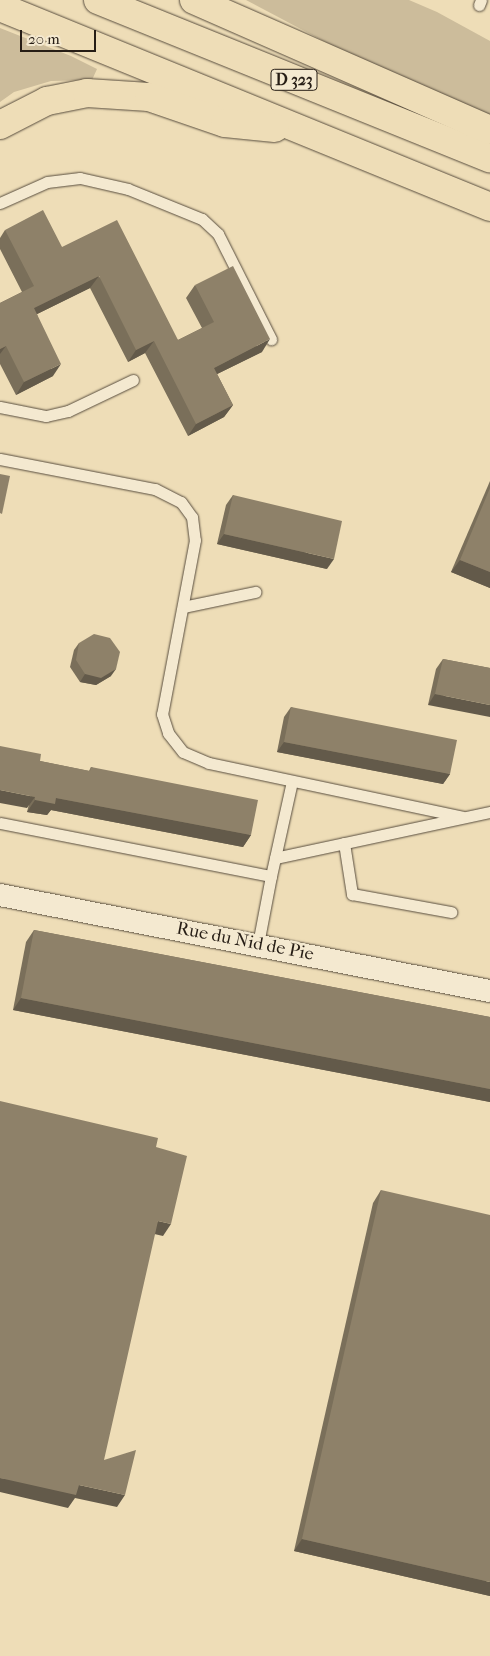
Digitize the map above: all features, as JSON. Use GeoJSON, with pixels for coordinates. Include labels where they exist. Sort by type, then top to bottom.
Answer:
{"type":"FeatureCollection","features":[{"type":"Feature","properties":{"kind":"highway","name":"D 323"},"geometry":{"type":"LineString","coordinates":[[98,0],[490,158]]}},
{"type":"Feature","properties":{"kind":"highway"},"geometry":{"type":"LineString","coordinates":[[194,0],[490,130]]}},
{"type":"Feature","properties":{"kind":"highway"},"geometry":{"type":"LineString","coordinates":[[217,0],[279,37]]}},
{"type":"Feature","properties":{"kind":"highway","name":"D 323"},"geometry":{"type":"LineString","coordinates":[[0,7],[490,207]]}},
{"type":"Feature","properties":{"kind":"highway"},"geometry":{"type":"LineString","coordinates":[[0,125],[47,101],[87,93],[149,97],[225,122],[305,131]]}},
{"type":"Feature","properties":{"kind":"street","name":"Rue du Nid de Pie"},"geometry":{"type":"LineString","coordinates":[[0,895],[258,944],[490,991]]}},
{"type":"Feature","properties":{"kind":"lane"},"geometry":{"type":"LineString","coordinates":[[0,204],[47,182],[80,178],[128,189],[202,219],[218,234],[271,339]]}},
{"type":"Feature","properties":{"kind":"lane"},"geometry":{"type":"LineString","coordinates":[[0,407],[46,416],[60,413],[133,380]]}},
{"type":"Feature","properties":{"kind":"lane"},"geometry":{"type":"LineString","coordinates":[[0,459],[156,489],[181,502],[192,517],[195,540],[162,714],[168,733],[183,752],[209,763],[462,817]]}},
{"type":"Feature","properties":{"kind":"lane"},"geometry":{"type":"LineString","coordinates":[[182,607],[255,592]]}},
{"type":"Feature","properties":{"kind":"lane"},"geometry":{"type":"LineString","coordinates":[[258,944],[292,781]]}},
{"type":"Feature","properties":{"kind":"lane"},"geometry":{"type":"LineString","coordinates":[[275,858],[490,812]]}},
{"type":"Feature","properties":{"kind":"lane"},"geometry":{"type":"LineString","coordinates":[[0,824],[271,876]]}},
{"type":"Feature","properties":{"kind":"lane"},"geometry":{"type":"LineString","coordinates":[[344,843],[352,894],[451,912]]}},
{"type":"Feature","properties":{"kind":"shaded area"},"geometry":{"type":"Polygon","coordinates":[[[246,0],[409,0],[437,12],[490,41],[490,118],[350,55],[246,0]]]}},
{"type":"Feature","properties":{"kind":"shaded area"},"geometry":{"type":"Polygon","coordinates":[[[0,28],[71,56],[97,69],[92,80],[51,81],[14,92],[0,102],[0,28]]]}},
{"type":"Feature","properties":{"kind":"building"},"geometry":{"type":"Polygon","coordinates":[[[43,210],[62,247],[117,220],[178,340],[214,322],[195,285],[233,266],[270,339],[214,368],[233,405],[196,424],[154,341],[136,350],[99,276],[34,308],[61,364],[24,382],[6,346],[0,349],[0,303],[34,286],[5,230],[43,210]]]}},
{"type":"Feature","properties":{"kind":"building"},"geometry":{"type":"Polygon","coordinates":[[[0,474],[10,476],[2,514],[0,513],[0,474]]]}},
{"type":"Feature","properties":{"kind":"building"},"geometry":{"type":"Polygon","coordinates":[[[490,488],[490,572],[460,560],[490,488]]]}},
{"type":"Feature","properties":{"kind":"building"},"geometry":{"type":"Polygon","coordinates":[[[233,495],[342,521],[334,559],[224,534],[233,495]]]}},
{"type":"Feature","properties":{"kind":"building"},"geometry":{"type":"Polygon","coordinates":[[[94,634],[110,638],[120,652],[116,669],[101,678],[85,674],[76,660],[79,643],[94,634]]]}},
{"type":"Feature","properties":{"kind":"building"},"geometry":{"type":"Polygon","coordinates":[[[443,659],[490,668],[490,705],[435,694],[443,659]]]}},
{"type":"Feature","properties":{"kind":"building"},"geometry":{"type":"Polygon","coordinates":[[[291,707],[457,740],[450,774],[284,742],[291,707]]]}},
{"type":"Feature","properties":{"kind":"building"},"geometry":{"type":"Polygon","coordinates":[[[0,746],[41,754],[40,761],[90,771],[91,767],[258,800],[251,835],[56,798],[55,804],[35,800],[35,797],[0,790],[0,746]]]}},
{"type":"Feature","properties":{"kind":"building"},"geometry":{"type":"Polygon","coordinates":[[[34,930],[490,1017],[490,1089],[21,998],[34,930]]]}},
{"type":"Feature","properties":{"kind":"building"},"geometry":{"type":"Polygon","coordinates":[[[0,1101],[158,1138],[156,1147],[187,1156],[171,1224],[158,1221],[104,1460],[136,1450],[125,1495],[79,1485],[76,1495],[0,1478],[0,1101]]]}},
{"type":"Feature","properties":{"kind":"building"},"geometry":{"type":"Polygon","coordinates":[[[381,1190],[490,1215],[490,1582],[302,1539],[381,1190]]]}}]}
